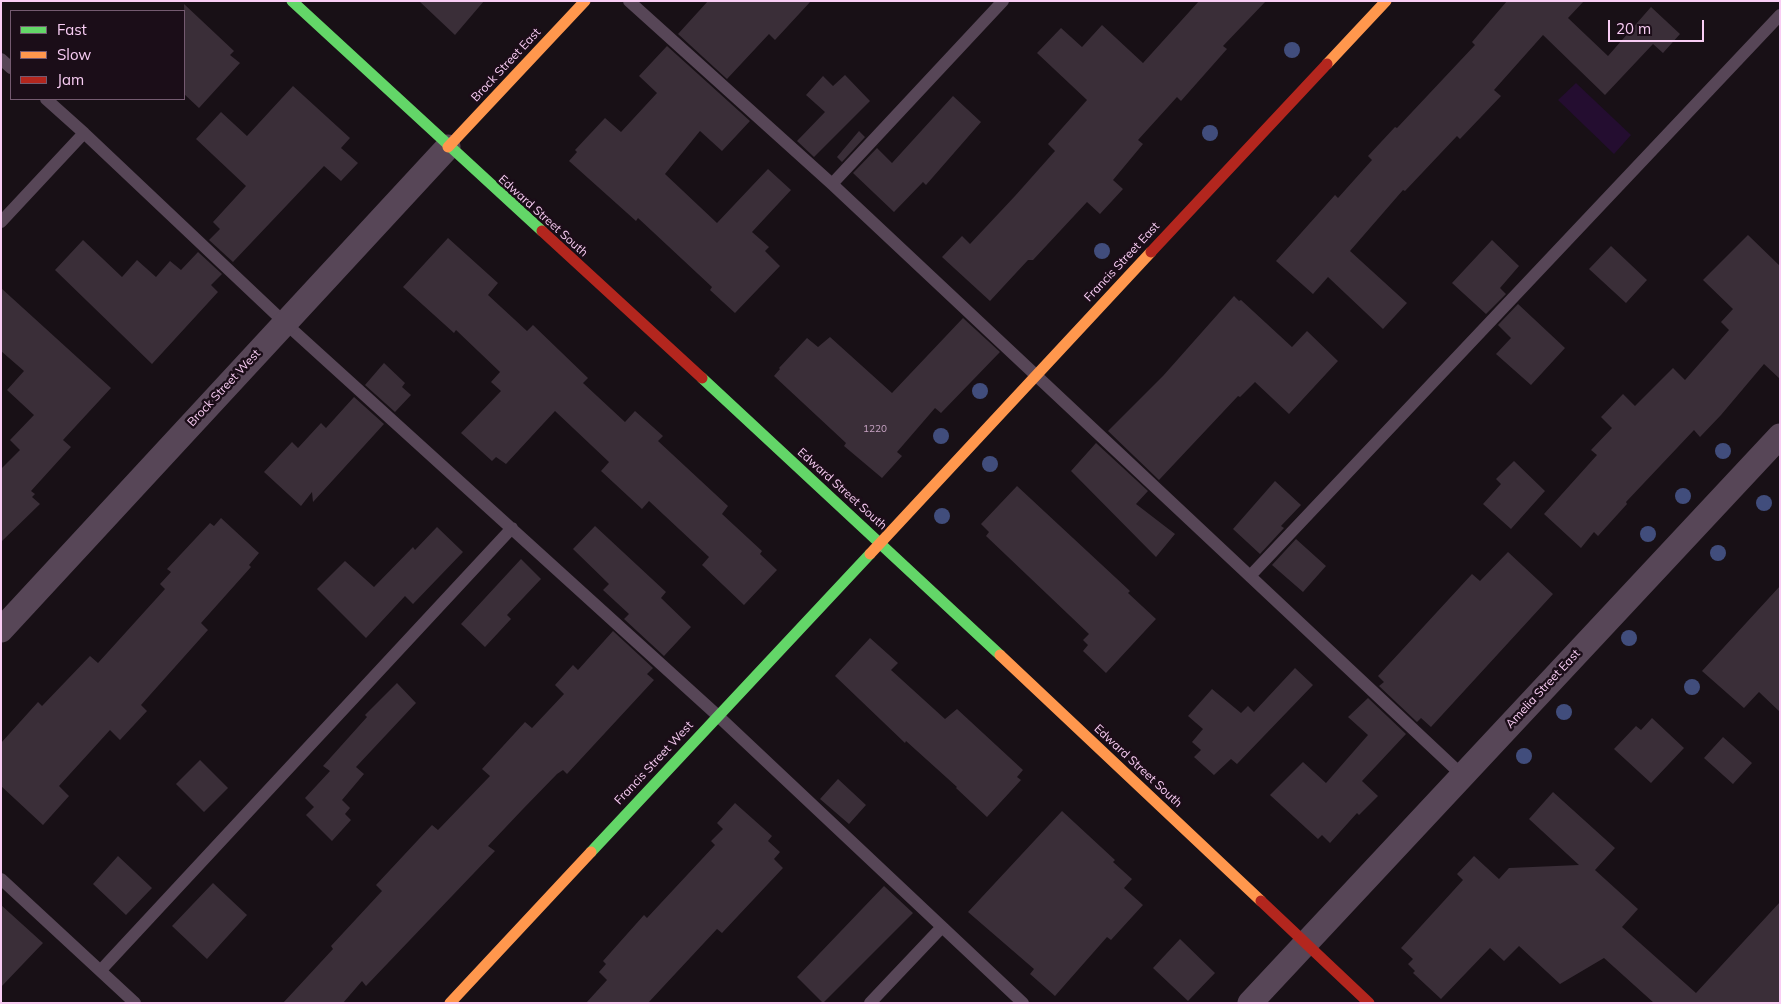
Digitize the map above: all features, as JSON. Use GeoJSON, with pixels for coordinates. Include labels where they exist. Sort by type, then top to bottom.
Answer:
{"type":"FeatureCollection","features":[{"type":"Feature","properties":{"kind":"street","name":"Edward Street South"},"geometry":{"type":"LineString","coordinates":[[292,1],[448,147],[879,541],[1370,1003]]}},
{"type":"Feature","properties":{"kind":"street","name":"Brock Street East"},"geometry":{"type":"LineString","coordinates":[[448,147],[585,1]]}},
{"type":"Feature","properties":{"kind":"street","name":"Francis Street East"},"geometry":{"type":"LineString","coordinates":[[879,541],[1386,1]]}},
{"type":"Feature","properties":{"kind":"street","name":"Brock Street West"},"geometry":{"type":"LineString","coordinates":[[1,630],[448,147]]}},
{"type":"Feature","properties":{"kind":"street","name":"Amelia Street East"},"geometry":{"type":"LineString","coordinates":[[1250,1003],[1780,436]]}},
{"type":"Feature","properties":{"kind":"street","name":"Francis Street West"},"geometry":{"type":"LineString","coordinates":[[450,1003],[879,541]]}},
{"type":"Feature","properties":{"kind":"lane"},"geometry":{"type":"LineString","coordinates":[[628,1],[832,184],[1462,776]]}},
{"type":"Feature","properties":{"kind":"lane"},"geometry":{"type":"LineString","coordinates":[[832,184],[1003,1]]}},
{"type":"Feature","properties":{"kind":"lane"},"geometry":{"type":"LineString","coordinates":[[1250,576],[1780,15]]}},
{"type":"Feature","properties":{"kind":"lane"},"geometry":{"type":"LineString","coordinates":[[1,58],[10,67]]}},
{"type":"Feature","properties":{"kind":"lane"},"geometry":{"type":"LineString","coordinates":[[47,100],[284,323],[717,715],[1022,1003]]}},
{"type":"Feature","properties":{"kind":"lane"},"geometry":{"type":"LineString","coordinates":[[1,222],[84,133]]}},
{"type":"Feature","properties":{"kind":"lane"},"geometry":{"type":"LineString","coordinates":[[102,970],[512,528]]}},
{"type":"Feature","properties":{"kind":"lane"},"geometry":{"type":"LineString","coordinates":[[1,879],[102,970],[135,1003]]}},
{"type":"Feature","properties":{"kind":"lane"},"geometry":{"type":"LineString","coordinates":[[870,1003],[942,927]]}},
{"type":"Feature","properties":{"kind":"shaded area"},"geometry":{"type":"Polygon","coordinates":[[[1576,83],[1631,135],[1614,154],[1558,100],[1576,83]]]}},
{"type":"Feature","properties":{"kind":"building"},"geometry":{"type":"Polygon","coordinates":[[[419,1],[484,1],[455,35],[419,1]]]}},
{"type":"Feature","properties":{"kind":"building"},"geometry":{"type":"Polygon","coordinates":[[[708,1],[811,1],[775,40],[769,34],[727,79],[678,34],[708,1]]]}},
{"type":"Feature","properties":{"kind":"building"},"geometry":{"type":"Polygon","coordinates":[[[1199,1],[1266,1],[1223,46],[1227,49],[1181,101],[1177,97],[1138,140],[1143,144],[1113,180],[1123,189],[1100,214],[1087,202],[1033,260],[1028,260],[990,301],[942,257],[962,236],[970,244],[1015,196],[1055,151],[1048,144],[1087,100],[1037,53],[1061,28],[1082,47],[1102,25],[1143,63],[1199,1]]]}},
{"type":"Feature","properties":{"kind":"building"},"geometry":{"type":"Polygon","coordinates":[[[1507,1],[1584,1],[1568,18],[1608,56],[1651,7],[1680,34],[1663,53],[1653,44],[1605,95],[1543,35],[1494,90],[1501,96],[1460,139],[1457,136],[1405,191],[1403,190],[1350,251],[1407,303],[1383,329],[1328,277],[1313,294],[1276,261],[1335,195],[1338,198],[1372,160],[1368,156],[1475,45],[1472,42],[1507,1]]]}},
{"type":"Feature","properties":{"kind":"building"},"geometry":{"type":"Polygon","coordinates":[[[184,4],[234,51],[230,55],[240,63],[199,108],[185,95],[184,4]]]}},
{"type":"Feature","properties":{"kind":"building"},"geometry":{"type":"Polygon","coordinates":[[[667,46],[750,121],[722,151],[700,131],[665,174],[717,223],[768,169],[791,190],[752,232],[769,247],[765,251],[780,266],[735,313],[710,290],[712,287],[638,218],[636,221],[569,161],[577,152],[575,150],[605,118],[621,132],[657,93],[639,76],[667,46]]]}},
{"type":"Feature","properties":{"kind":"building"},"geometry":{"type":"Polygon","coordinates":[[[845,75],[870,101],[814,157],[797,141],[825,112],[806,95],[823,76],[833,86],[845,75]]]}},
{"type":"Feature","properties":{"kind":"building"},"geometry":{"type":"Polygon","coordinates":[[[293,86],[350,138],[341,148],[358,163],[341,181],[324,166],[233,262],[209,240],[220,229],[213,222],[246,186],[196,139],[221,112],[247,136],[293,86]]]}},
{"type":"Feature","properties":{"kind":"building"},"geometry":{"type":"Polygon","coordinates":[[[953,96],[981,122],[926,185],[923,182],[894,212],[853,173],[877,148],[892,163],[953,96]]]}},
{"type":"Feature","properties":{"kind":"building"},"geometry":{"type":"Polygon","coordinates":[[[859,131],[865,137],[842,162],[837,157],[859,131]]]}},
{"type":"Feature","properties":{"kind":"building"},"geometry":{"type":"Polygon","coordinates":[[[1748,235],[1780,266],[1780,379],[1764,364],[1700,437],[1694,430],[1626,502],[1627,504],[1598,536],[1594,532],[1581,548],[1544,514],[1597,455],[1591,450],[1612,428],[1601,417],[1623,394],[1635,406],[1673,368],[1685,380],[1729,330],[1721,322],[1733,309],[1703,280],[1748,235]]]}},
{"type":"Feature","properties":{"kind":"building"},"geometry":{"type":"Polygon","coordinates":[[[448,238],[498,283],[488,295],[527,331],[533,325],[588,378],[583,383],[625,422],[635,411],[663,436],[658,441],[728,506],[722,514],[762,551],[760,554],[777,570],[744,605],[702,565],[709,557],[649,501],[642,509],[601,471],[609,462],[555,411],[506,464],[496,457],[492,461],[461,433],[501,391],[491,382],[500,372],[456,330],[454,333],[403,287],[448,238]]]}},
{"type":"Feature","properties":{"kind":"building"},"geometry":{"type":"Polygon","coordinates":[[[83,240],[122,277],[137,260],[156,277],[170,261],[181,270],[198,252],[222,274],[211,285],[218,292],[152,364],[55,270],[83,240]]]}},
{"type":"Feature","properties":{"kind":"building"},"geometry":{"type":"Polygon","coordinates":[[[1492,240],[1519,266],[1500,288],[1506,294],[1486,314],[1452,283],[1492,240]]]}},
{"type":"Feature","properties":{"kind":"building"},"geometry":{"type":"Polygon","coordinates":[[[1611,246],[1647,280],[1626,303],[1589,269],[1611,246]]]}},
{"type":"Feature","properties":{"kind":"building"},"geometry":{"type":"Polygon","coordinates":[[[1,288],[111,388],[63,440],[71,447],[31,491],[35,494],[32,497],[40,504],[1,542],[1,469],[20,450],[10,440],[34,415],[7,390],[24,371],[1,351],[1,288]]]}},
{"type":"Feature","properties":{"kind":"building"},"geometry":{"type":"Polygon","coordinates":[[[1234,296],[1239,301],[1241,300],[1292,347],[1307,331],[1338,361],[1289,414],[1255,382],[1240,397],[1238,396],[1159,480],[1108,431],[1163,376],[1234,296]]]}},
{"type":"Feature","properties":{"kind":"building"},"geometry":{"type":"Polygon","coordinates":[[[1518,304],[1565,348],[1531,385],[1496,354],[1511,338],[1498,325],[1518,304]]]}},
{"type":"Feature","properties":{"kind":"building"},"geometry":{"type":"Polygon","coordinates":[[[963,318],[1000,352],[941,413],[935,408],[897,452],[902,456],[882,478],[844,446],[846,443],[774,376],[807,338],[818,347],[830,337],[892,393],[963,318]]]}},
{"type":"Feature","properties":{"kind":"building"},"geometry":{"type":"Polygon","coordinates":[[[384,363],[405,383],[402,387],[411,395],[395,412],[365,385],[384,363]]]}},
{"type":"Feature","properties":{"kind":"building"},"geometry":{"type":"Polygon","coordinates":[[[354,397],[384,424],[313,502],[312,492],[301,506],[264,472],[292,442],[298,448],[321,423],[326,428],[354,397]]]}},
{"type":"Feature","properties":{"kind":"building"},"geometry":{"type":"Polygon","coordinates":[[[1096,443],[1148,491],[1136,504],[1175,534],[1156,557],[1071,471],[1096,443]]]}},
{"type":"Feature","properties":{"kind":"building"},"geometry":{"type":"Polygon","coordinates":[[[1514,461],[1545,491],[1511,529],[1483,504],[1501,484],[1496,479],[1514,461]]]}},
{"type":"Feature","properties":{"kind":"building"},"geometry":{"type":"Polygon","coordinates":[[[1275,481],[1301,505],[1281,526],[1284,528],[1260,554],[1233,529],[1275,481]]]}},
{"type":"Feature","properties":{"kind":"building"},"geometry":{"type":"Polygon","coordinates":[[[1017,486],[1130,591],[1128,593],[1156,619],[1106,673],[1083,651],[1088,645],[1083,640],[1089,634],[986,536],[989,532],[981,524],[1017,486]]]}},
{"type":"Feature","properties":{"kind":"building"},"geometry":{"type":"Polygon","coordinates":[[[221,518],[259,553],[249,565],[251,567],[201,623],[208,630],[141,705],[147,711],[120,740],[110,730],[59,786],[69,796],[43,825],[1,786],[1,743],[38,702],[42,706],[90,656],[98,663],[165,589],[160,584],[171,572],[167,569],[210,523],[214,526],[221,518]]]}},
{"type":"Feature","properties":{"kind":"building"},"geometry":{"type":"Polygon","coordinates":[[[595,526],[666,592],[661,598],[691,627],[664,656],[624,619],[629,614],[603,590],[609,584],[573,549],[595,526]]]}},
{"type":"Feature","properties":{"kind":"building"},"geometry":{"type":"Polygon","coordinates":[[[437,527],[463,552],[413,604],[405,596],[366,638],[317,589],[345,561],[374,587],[413,547],[415,550],[437,527]]]}},
{"type":"Feature","properties":{"kind":"building"},"geometry":{"type":"Polygon","coordinates":[[[1296,539],[1326,566],[1303,592],[1272,565],[1296,539]]]}},
{"type":"Feature","properties":{"kind":"building"},"geometry":{"type":"Polygon","coordinates":[[[1508,552],[1553,594],[1431,727],[1421,718],[1417,722],[1379,686],[1384,682],[1378,676],[1472,574],[1480,581],[1508,552]]]}},
{"type":"Feature","properties":{"kind":"building"},"geometry":{"type":"Polygon","coordinates":[[[521,559],[541,579],[507,615],[511,619],[485,647],[461,624],[521,559]]]}},
{"type":"Feature","properties":{"kind":"building"},"geometry":{"type":"Polygon","coordinates":[[[1780,586],[1780,712],[1759,692],[1744,708],[1702,671],[1780,586]]]}},
{"type":"Feature","properties":{"kind":"building"},"geometry":{"type":"Polygon","coordinates":[[[613,631],[653,668],[647,674],[654,680],[567,774],[563,770],[557,774],[488,846],[495,851],[366,986],[362,981],[343,1003],[283,1003],[333,949],[331,946],[382,891],[376,885],[432,825],[438,830],[490,776],[482,769],[525,722],[532,728],[564,694],[555,685],[573,665],[578,670],[613,631]]]}},
{"type":"Feature","properties":{"kind":"building"},"geometry":{"type":"Polygon","coordinates":[[[870,638],[898,663],[891,670],[945,719],[957,709],[1023,770],[1017,777],[1021,780],[987,817],[957,787],[906,741],[905,743],[835,676],[870,638]]]}},
{"type":"Feature","properties":{"kind":"building"},"geometry":{"type":"Polygon","coordinates":[[[1295,668],[1313,685],[1237,764],[1231,759],[1214,775],[1194,757],[1201,750],[1192,742],[1203,729],[1188,716],[1212,689],[1241,713],[1248,706],[1254,712],[1295,668]]]}},
{"type":"Feature","properties":{"kind":"building"},"geometry":{"type":"Polygon","coordinates":[[[397,683],[416,703],[356,767],[364,774],[342,800],[350,808],[345,814],[351,820],[332,841],[306,815],[314,807],[305,798],[330,771],[323,766],[367,717],[365,715],[397,683]]]}},
{"type":"Feature","properties":{"kind":"building"},"geometry":{"type":"Polygon","coordinates":[[[1368,698],[1406,734],[1362,781],[1378,796],[1359,815],[1357,813],[1330,843],[1322,835],[1318,839],[1270,795],[1303,762],[1326,783],[1368,735],[1348,717],[1368,698]]]}},
{"type":"Feature","properties":{"kind":"building"},"geometry":{"type":"Polygon","coordinates":[[[1652,718],[1684,748],[1651,783],[1614,749],[1636,726],[1641,730],[1652,718]]]}},
{"type":"Feature","properties":{"kind":"building"},"geometry":{"type":"Polygon","coordinates":[[[1723,737],[1752,763],[1733,784],[1704,758],[1723,737]]]}},
{"type":"Feature","properties":{"kind":"building"},"geometry":{"type":"Polygon","coordinates":[[[200,760],[228,788],[204,812],[176,784],[200,760]]]}},
{"type":"Feature","properties":{"kind":"building"},"geometry":{"type":"Polygon","coordinates":[[[838,779],[866,805],[849,824],[820,799],[838,779]]]}},
{"type":"Feature","properties":{"kind":"building"},"geometry":{"type":"Polygon","coordinates":[[[1553,792],[1615,848],[1595,870],[1638,909],[1622,927],[1696,993],[1780,902],[1780,1003],[1654,1003],[1604,958],[1560,984],[1519,946],[1504,961],[1490,948],[1441,999],[1413,973],[1415,971],[1408,964],[1413,959],[1401,948],[1463,880],[1457,874],[1474,856],[1499,879],[1509,868],[1579,865],[1529,819],[1553,792]]]}},
{"type":"Feature","properties":{"kind":"building"},"geometry":{"type":"Polygon","coordinates":[[[735,803],[772,836],[768,841],[780,852],[774,859],[783,868],[722,933],[717,929],[648,1003],[586,1003],[607,980],[599,972],[606,964],[603,961],[644,915],[647,918],[715,845],[711,841],[723,829],[717,823],[735,803]]]}},
{"type":"Feature","properties":{"kind":"building"},"geometry":{"type":"Polygon","coordinates":[[[1062,811],[1115,860],[1113,862],[1132,879],[1124,888],[1143,905],[1111,940],[1107,937],[1055,996],[1030,974],[1034,969],[968,912],[1062,811]]]}},
{"type":"Feature","properties":{"kind":"building"},"geometry":{"type":"Polygon","coordinates":[[[118,856],[152,888],[126,915],[93,884],[118,856]]]}},
{"type":"Feature","properties":{"kind":"building"},"geometry":{"type":"Polygon","coordinates":[[[213,883],[247,915],[207,959],[172,926],[213,883]]]}},
{"type":"Feature","properties":{"kind":"building"},"geometry":{"type":"Polygon","coordinates":[[[884,886],[913,913],[823,1003],[797,977],[884,886]]]}},
{"type":"Feature","properties":{"kind":"building"},"geometry":{"type":"Polygon","coordinates":[[[1,905],[43,943],[1,987],[1,905]]]}},
{"type":"Feature","properties":{"kind":"building"},"geometry":{"type":"Polygon","coordinates":[[[1180,939],[1215,973],[1188,1001],[1153,968],[1180,939]]]}},
{"type":"Feature","properties":{"kind":"traffic: fast"},"geometry":{"type":"LineString","coordinates":[[292,1],[542,231]]}},
{"type":"Feature","properties":{"kind":"traffic: fast"},"geometry":{"type":"LineString","coordinates":[[702,378],[1000,655]]}},
{"type":"Feature","properties":{"kind":"traffic: fast"},"geometry":{"type":"LineString","coordinates":[[591,852],[870,554]]}},
{"type":"Feature","properties":{"kind":"traffic: slow"},"geometry":{"type":"LineString","coordinates":[[448,147],[585,1]]}},
{"type":"Feature","properties":{"kind":"traffic: slow"},"geometry":{"type":"LineString","coordinates":[[1327,64],[1386,1]]}},
{"type":"Feature","properties":{"kind":"traffic: slow"},"geometry":{"type":"LineString","coordinates":[[870,554],[1151,252]]}},
{"type":"Feature","properties":{"kind":"traffic: slow"},"geometry":{"type":"LineString","coordinates":[[1000,655],[1261,901]]}},
{"type":"Feature","properties":{"kind":"traffic: slow"},"geometry":{"type":"LineString","coordinates":[[450,1003],[591,852]]}},
{"type":"Feature","properties":{"kind":"traffic: jam"},"geometry":{"type":"LineString","coordinates":[[1151,252],[1327,64]]}},
{"type":"Feature","properties":{"kind":"traffic: jam"},"geometry":{"type":"LineString","coordinates":[[542,231],[702,378]]}},
{"type":"Feature","properties":{"kind":"traffic: jam"},"geometry":{"type":"LineString","coordinates":[[1261,901],[1369,1003]]}}]}
